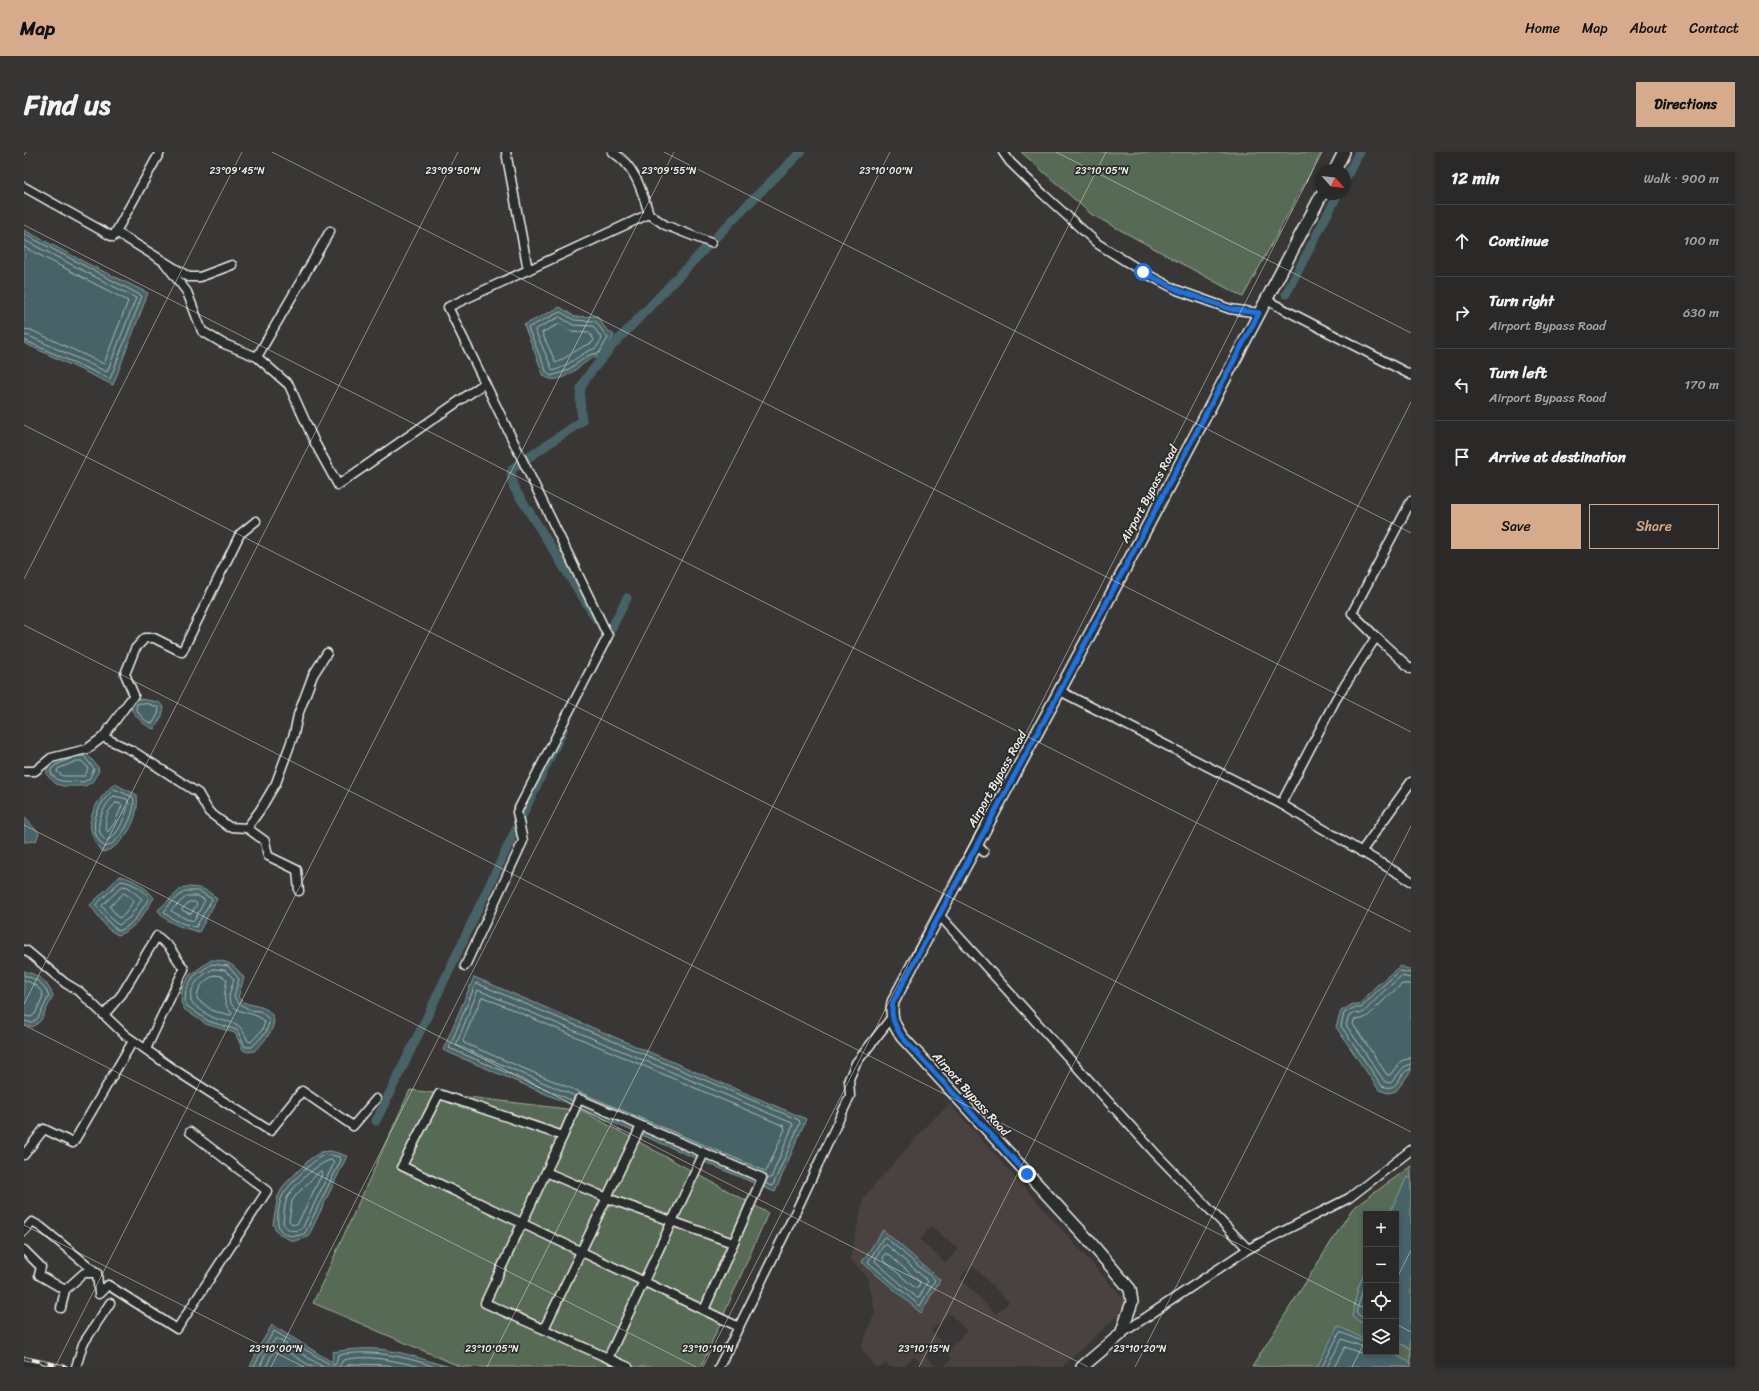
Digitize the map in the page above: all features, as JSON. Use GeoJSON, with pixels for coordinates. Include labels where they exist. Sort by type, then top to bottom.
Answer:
{"type":"FeatureCollection","features":[{"type":"Feature","properties":{"kind":"street"},"geometry":{"type":"LineString","coordinates":[[24,187],[113,237],[160,152]]}},
{"type":"Feature","properties":{"kind":"street"},"geometry":{"type":"LineString","coordinates":[[506,152],[528,270]]}},
{"type":"Feature","properties":{"kind":"street"},"geometry":{"type":"LineString","coordinates":[[612,152],[623,158],[641,185],[649,214],[665,225],[711,243]]}},
{"type":"Feature","properties":{"kind":"street"},"geometry":{"type":"LineString","coordinates":[[1003,152],[1010,162],[1043,194],[1098,244],[1137,268],[1178,290],[1230,309],[1259,313]]}},
{"type":"Feature","properties":{"kind":"street"},"geometry":{"type":"LineString","coordinates":[[1338,164],[1344,152]]}},
{"type":"Feature","properties":{"kind":"street","name":"Airport Bypass Road"},"geometry":{"type":"LineString","coordinates":[[1121,1334],[1132,1302],[1130,1289],[1085,1236],[902,1037],[895,1026],[891,1011],[893,1002],[940,916],[976,844],[1060,691],[1319,200]]}},
{"type":"Feature","properties":{"kind":"street"},"geometry":{"type":"LineString","coordinates":[[465,966],[523,840],[517,812],[608,636],[448,307],[649,214]]}},
{"type":"Feature","properties":{"kind":"street"},"geometry":{"type":"LineString","coordinates":[[257,357],[330,231]]}},
{"type":"Feature","properties":{"kind":"street"},"geometry":{"type":"LineString","coordinates":[[116,232],[189,277],[200,277],[232,266]]}},
{"type":"Feature","properties":{"kind":"street"},"geometry":{"type":"LineString","coordinates":[[164,262],[187,292],[202,331],[222,342],[257,357],[289,385],[315,443],[338,485],[485,384]]}},
{"type":"Feature","properties":{"kind":"street"},"geometry":{"type":"LineString","coordinates":[[1266,300],[1411,375]]}},
{"type":"Feature","properties":{"kind":"street"},"geometry":{"type":"LineString","coordinates":[[1411,501],[1352,613],[1411,669]]}},
{"type":"Feature","properties":{"kind":"street"},"geometry":{"type":"LineString","coordinates":[[24,771],[35,771],[51,758],[87,749],[103,737],[134,695],[125,674],[134,649],[145,638],[154,638],[182,652],[240,534],[256,521]]}},
{"type":"Feature","properties":{"kind":"street"},"geometry":{"type":"LineString","coordinates":[[1281,804],[1336,699],[1376,637]]}},
{"type":"Feature","properties":{"kind":"street"},"geometry":{"type":"LineString","coordinates":[[246,828],[260,810],[276,783],[294,734],[298,715],[312,675],[327,653]]}},
{"type":"Feature","properties":{"kind":"street"},"geometry":{"type":"LineString","coordinates":[[1060,691],[1281,804],[1411,881]]}},
{"type":"Feature","properties":{"kind":"street"},"geometry":{"type":"LineString","coordinates":[[103,737],[133,750],[198,793],[209,812],[229,827],[246,828],[264,842],[268,856],[297,870],[299,891]]}},
{"type":"Feature","properties":{"kind":"street"},"geometry":{"type":"LineString","coordinates":[[1361,852],[1411,782]]}},
{"type":"Feature","properties":{"kind":"street"},"geometry":{"type":"LineString","coordinates":[[976,844],[984,852]]}},
{"type":"Feature","properties":{"kind":"street"},"geometry":{"type":"LineString","coordinates":[[940,916],[1155,1152],[1248,1249]]}},
{"type":"Feature","properties":{"kind":"street"},"geometry":{"type":"LineString","coordinates":[[104,1015],[122,994],[157,936],[169,947],[184,968],[147,1047]]}},
{"type":"Feature","properties":{"kind":"street"},"geometry":{"type":"LineString","coordinates":[[24,950],[27,950],[65,983],[80,992],[133,1041],[270,1131],[302,1091],[353,1126],[376,1098]]}},
{"type":"Feature","properties":{"kind":"street"},"geometry":{"type":"LineString","coordinates":[[719,1367],[798,1207],[850,1096],[849,1079],[856,1063],[892,1017]]}},
{"type":"Feature","properties":{"kind":"street"},"geometry":{"type":"LineString","coordinates":[[24,1155],[44,1129],[73,1143],[116,1073],[133,1041]]}},
{"type":"Feature","properties":{"kind":"street"},"geometry":{"type":"LineString","coordinates":[[563,1136],[439,1094],[402,1166],[739,1327]]}},
{"type":"Feature","properties":{"kind":"street"},"geometry":{"type":"LineString","coordinates":[[628,1367],[485,1303],[579,1099],[762,1178],[704,1310]]}},
{"type":"Feature","properties":{"kind":"street"},"geometry":{"type":"LineString","coordinates":[[544,1329],[641,1126]]}},
{"type":"Feature","properties":{"kind":"street"},"geometry":{"type":"LineString","coordinates":[[24,1231],[32,1222],[97,1273],[99,1294],[108,1285],[177,1329],[267,1192],[190,1132]]}},
{"type":"Feature","properties":{"kind":"street"},"geometry":{"type":"LineString","coordinates":[[1082,1367],[1121,1334],[1248,1249],[1349,1198],[1411,1150]]}},
{"type":"Feature","properties":{"kind":"street"},"geometry":{"type":"LineString","coordinates":[[608,1358],[704,1153]]}},
{"type":"Feature","properties":{"kind":"street"},"geometry":{"type":"LineString","coordinates":[[546,1172],[607,1198],[733,1243]]}},
{"type":"Feature","properties":{"kind":"street"},"geometry":{"type":"LineString","coordinates":[[24,1250],[41,1267],[39,1275],[65,1290]]}},
{"type":"Feature","properties":{"kind":"street"},"geometry":{"type":"LineString","coordinates":[[61,1308],[65,1290],[84,1273],[97,1273]]}},
{"type":"Feature","properties":{"kind":"street"},"geometry":{"type":"LineString","coordinates":[[76,1367],[83,1344],[110,1303]]}},
{"type":"Feature","properties":{"kind":"street"},"geometry":{"type":"LineString","coordinates":[[24,1363],[40,1367]]}},
{"type":"Feature","properties":{"kind":"shaded area"},"geometry":{"type":"Polygon","coordinates":[[[950,1104],[1129,1305],[1062,1367],[943,1367],[952,1359],[937,1343],[925,1356],[936,1367],[925,1367],[914,1356],[903,1367],[890,1367],[886,1363],[881,1367],[876,1367],[861,1348],[875,1312],[868,1278],[850,1259],[864,1197],[929,1123],[950,1104]],[[931,1226],[920,1240],[946,1263],[958,1249],[931,1226]],[[972,1265],[960,1278],[996,1314],[1009,1302],[972,1265]],[[949,1313],[931,1331],[949,1349],[967,1331],[949,1313]]]}},
{"type":"Feature","properties":{"kind":"green space"},"geometry":{"type":"Polygon","coordinates":[[[1021,152],[1322,152],[1243,297],[1091,214],[1021,152]]]}},
{"type":"Feature","properties":{"kind":"green space"},"geometry":{"type":"Polygon","coordinates":[[[410,1090],[583,1111],[768,1213],[701,1367],[461,1367],[313,1303],[410,1090]]]}},
{"type":"Feature","properties":{"kind":"green space"},"geometry":{"type":"Polygon","coordinates":[[[1411,1166],[1411,1367],[1252,1367],[1352,1209],[1411,1166]]]}},
{"type":"Feature","properties":{"kind":"water"},"geometry":{"type":"Polygon","coordinates":[[[24,230],[88,264],[148,293],[113,385],[24,343],[24,230]]]}},
{"type":"Feature","properties":{"kind":"water"},"geometry":{"type":"Polygon","coordinates":[[[560,307],[575,317],[597,316],[605,328],[614,335],[602,356],[589,360],[561,378],[550,379],[544,376],[524,325],[560,307]]]}},
{"type":"Feature","properties":{"kind":"water"},"geometry":{"type":"Polygon","coordinates":[[[140,699],[158,702],[164,707],[162,716],[154,729],[141,721],[131,709],[134,700],[140,699]]]}},
{"type":"Feature","properties":{"kind":"water"},"geometry":{"type":"Polygon","coordinates":[[[85,752],[98,767],[99,771],[92,782],[85,786],[63,786],[56,784],[47,775],[47,767],[53,761],[85,752]]]}},
{"type":"Feature","properties":{"kind":"water"},"geometry":{"type":"Polygon","coordinates":[[[115,783],[137,795],[136,812],[129,830],[124,837],[111,849],[103,852],[96,842],[90,824],[95,807],[100,799],[115,783]]]}},
{"type":"Feature","properties":{"kind":"water"},"geometry":{"type":"Polygon","coordinates":[[[24,817],[39,833],[36,841],[24,842],[24,817]]]}},
{"type":"Feature","properties":{"kind":"water"},"geometry":{"type":"Polygon","coordinates":[[[120,876],[139,884],[154,898],[135,925],[118,935],[108,929],[90,905],[120,876]]]}},
{"type":"Feature","properties":{"kind":"water"},"geometry":{"type":"Polygon","coordinates":[[[183,887],[193,887],[206,890],[217,899],[199,932],[171,922],[161,915],[158,910],[183,887]]]}},
{"type":"Feature","properties":{"kind":"water"},"geometry":{"type":"Polygon","coordinates":[[[211,960],[222,961],[230,964],[244,978],[238,997],[242,1002],[261,1007],[269,1011],[273,1016],[274,1022],[269,1035],[254,1051],[248,1052],[243,1050],[235,1033],[206,1024],[184,1009],[181,1002],[182,989],[190,975],[211,960]]]}},
{"type":"Feature","properties":{"kind":"water"},"geometry":{"type":"Polygon","coordinates":[[[1400,966],[1411,970],[1411,1071],[1396,1091],[1388,1093],[1379,1090],[1336,1027],[1341,1011],[1353,1004],[1359,1005],[1376,986],[1400,966]]]}},
{"type":"Feature","properties":{"kind":"water"},"geometry":{"type":"Polygon","coordinates":[[[24,971],[38,977],[46,983],[53,996],[41,1020],[33,1027],[24,1025],[24,971]]]}},
{"type":"Feature","properties":{"kind":"water"},"geometry":{"type":"Polygon","coordinates":[[[474,977],[806,1119],[775,1192],[443,1050],[474,977]]]}},
{"type":"Feature","properties":{"kind":"water"},"geometry":{"type":"Polygon","coordinates":[[[331,1151],[347,1156],[308,1237],[294,1241],[286,1238],[277,1232],[273,1224],[278,1196],[285,1184],[310,1159],[321,1152],[331,1151]]]}},
{"type":"Feature","properties":{"kind":"water"},"geometry":{"type":"Polygon","coordinates":[[[1407,1177],[1411,1178],[1411,1349],[1399,1343],[1399,1211],[1390,1211],[1407,1177]]]}},
{"type":"Feature","properties":{"kind":"water"},"geometry":{"type":"Polygon","coordinates":[[[883,1230],[940,1280],[921,1313],[862,1262],[883,1230]]]}},
{"type":"Feature","properties":{"kind":"water"},"geometry":{"type":"Polygon","coordinates":[[[1363,1276],[1363,1323],[1352,1317],[1358,1288],[1363,1276]]]}},
{"type":"Feature","properties":{"kind":"water"},"geometry":{"type":"Polygon","coordinates":[[[272,1325],[332,1362],[333,1352],[355,1349],[377,1349],[406,1354],[451,1367],[250,1367],[259,1347],[272,1325]]]}},
{"type":"Feature","properties":{"kind":"water"},"geometry":{"type":"Polygon","coordinates":[[[1338,1326],[1363,1338],[1363,1355],[1395,1355],[1411,1363],[1411,1367],[1317,1367],[1338,1326]]]}},
{"type":"Feature","properties":{"kind":"waterway"},"geometry":{"type":"LineString","coordinates":[[597,620],[513,486],[511,474],[513,468],[582,421],[580,399],[581,388],[586,378],[614,344],[741,211],[801,152]]}},
{"type":"Feature","properties":{"kind":"waterway"},"geometry":{"type":"LineString","coordinates":[[1351,168],[1359,152]]}},
{"type":"Feature","properties":{"kind":"waterway"},"geometry":{"type":"LineString","coordinates":[[1286,294],[1335,200]]}},
{"type":"Feature","properties":{"kind":"waterway"},"geometry":{"type":"LineString","coordinates":[[605,641],[627,598]]}},
{"type":"Feature","properties":{"kind":"waterway"},"geometry":{"type":"LineString","coordinates":[[376,1121],[563,730]]}},
{"type":"Feature","properties":{"kind":"railway"},"geometry":{"type":"LineString","coordinates":[[24,1358],[66,1367]]}},
{"type":"Feature","properties":{"kind":"route"},"geometry":{"type":"LineString","coordinates":[[1027,1174],[902,1037],[895,1026],[891,1011],[893,1002],[940,916],[976,844],[1060,691],[1259,313],[1230,309],[1178,290],[1143,272]]}}]}
